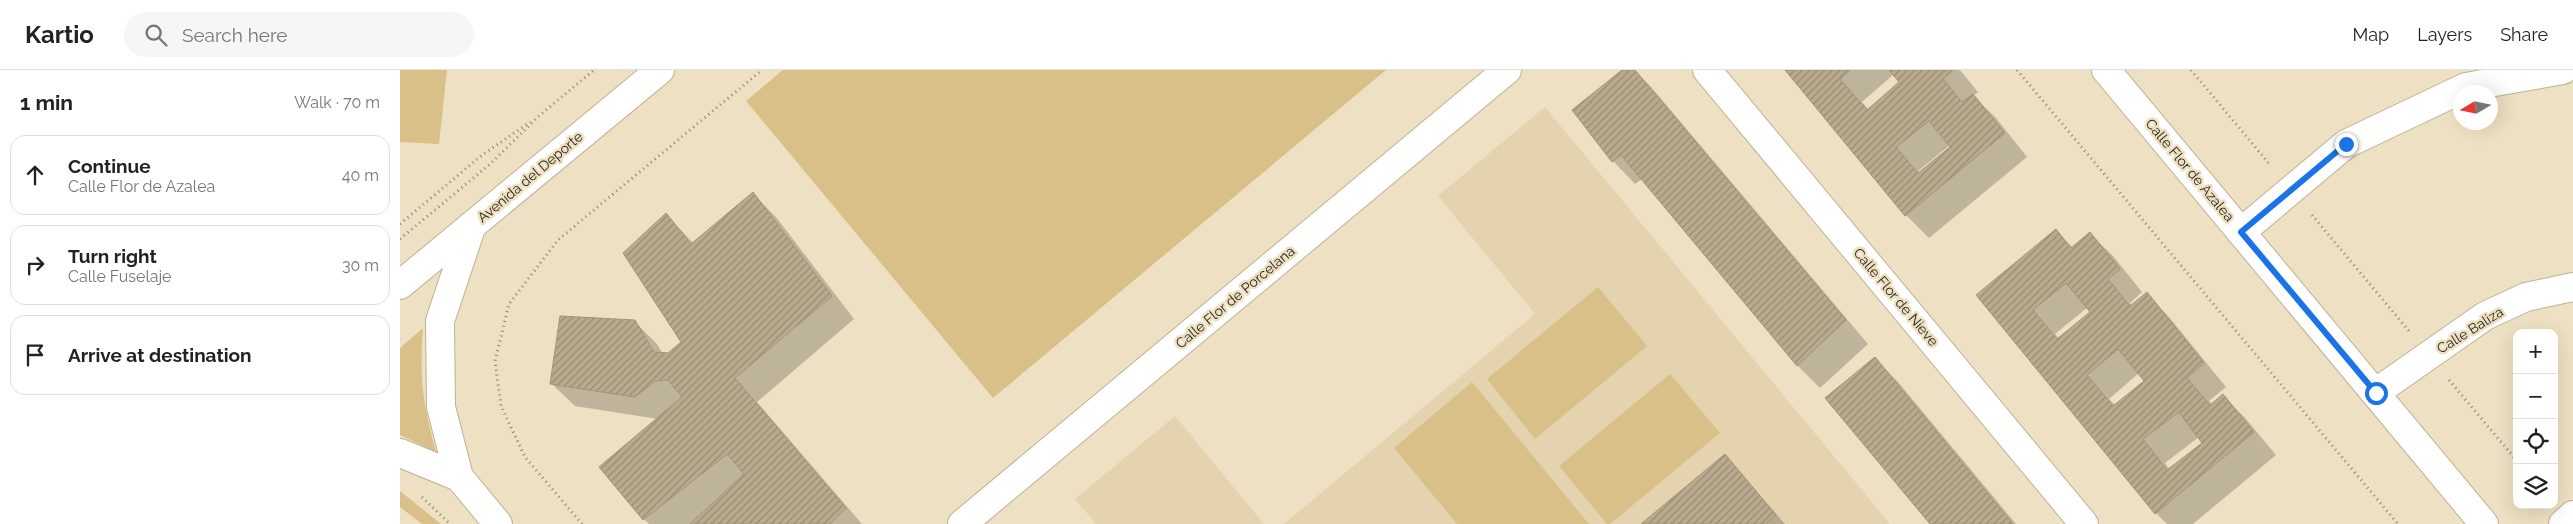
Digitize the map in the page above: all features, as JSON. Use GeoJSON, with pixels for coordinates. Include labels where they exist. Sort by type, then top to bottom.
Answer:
{"type":"FeatureCollection","features":[{"type":"Feature","properties":{"kind":"street","name":"Avenida del Deporte"},"geometry":{"type":"LineString","coordinates":[[400,285],[660,70]]}},
{"type":"Feature","properties":{"kind":"street","name":"Calle Flor de Porcelana"},"geometry":{"type":"LineString","coordinates":[[962,524],[1507,70]]}},
{"type":"Feature","properties":{"kind":"street","name":"Calle Flor de Nieve"},"geometry":{"type":"LineString","coordinates":[[1707,70],[2084,524]]}},
{"type":"Feature","properties":{"kind":"street","name":"Calle Flor de Azalea"},"geometry":{"type":"LineString","coordinates":[[2106,70],[2484,524]]}},
{"type":"Feature","properties":{"kind":"street"},"geometry":{"type":"LineString","coordinates":[[2241,232],[2346,144],[2466,87],[2563,70]]}},
{"type":"Feature","properties":{"kind":"street"},"geometry":{"type":"LineString","coordinates":[[472,225],[440,321],[442,407],[460,477],[498,524]]}},
{"type":"Feature","properties":{"kind":"street","name":"Calle Baliza"},"geometry":{"type":"LineString","coordinates":[[2376,393],[2493,312],[2526,297],[2573,287]]}},
{"type":"Feature","properties":{"kind":"street"},"geometry":{"type":"LineString","coordinates":[[400,453],[460,477]]}},
{"type":"Feature","properties":{"kind":"street"},"geometry":{"type":"LineString","coordinates":[[2563,524],[2573,515]]}},
{"type":"Feature","properties":{"kind":"path"},"geometry":{"type":"LineString","coordinates":[[400,239],[489,165],[539,116],[594,70]]}},
{"type":"Feature","properties":{"kind":"path"},"geometry":{"type":"LineString","coordinates":[[582,524],[525,456],[501,406],[495,361],[509,304],[558,240],[762,70]]}},
{"type":"Feature","properties":{"kind":"path"},"geometry":{"type":"LineString","coordinates":[[2017,70],[2398,524]]}},
{"type":"Feature","properties":{"kind":"path"},"geometry":{"type":"LineString","coordinates":[[2192,70],[2513,456]]}},
{"type":"Feature","properties":{"kind":"path"},"geometry":{"type":"LineString","coordinates":[[400,224],[482,156],[539,116]]}},
{"type":"Feature","properties":{"kind":"path"},"geometry":{"type":"LineString","coordinates":[[420,496],[450,524]]}},
{"type":"Feature","properties":{"kind":"shaded area"},"geometry":{"type":"Polygon","coordinates":[[[400,70],[447,70],[439,144],[400,142],[400,70]]]}},
{"type":"Feature","properties":{"kind":"shaded area"},"geometry":{"type":"Polygon","coordinates":[[[783,70],[1386,70],[993,398],[746,101],[783,70]]]}},
{"type":"Feature","properties":{"kind":"shaded area"},"geometry":{"type":"Polygon","coordinates":[[[1545,107],[1890,524],[1284,524],[1535,314],[1438,196],[1545,107]]]}},
{"type":"Feature","properties":{"kind":"shaded area"},"geometry":{"type":"Polygon","coordinates":[[[1598,287],[1647,346],[1535,439],[1487,379],[1598,287]]]}},
{"type":"Feature","properties":{"kind":"shaded area"},"geometry":{"type":"Polygon","coordinates":[[[423,328],[423,391],[436,452],[400,435],[400,348],[423,328]]]}},
{"type":"Feature","properties":{"kind":"shaded area"},"geometry":{"type":"Polygon","coordinates":[[[1670,374],[1720,433],[1610,524],[1607,524],[1559,466],[1670,374]]]}},
{"type":"Feature","properties":{"kind":"shaded area"},"geometry":{"type":"Polygon","coordinates":[[[1472,382],[1589,524],[1457,524],[1394,448],[1472,382]]]}},
{"type":"Feature","properties":{"kind":"shaded area"},"geometry":{"type":"Polygon","coordinates":[[[1175,416],[1264,524],[1096,524],[1075,499],[1175,416]]]}},
{"type":"Feature","properties":{"kind":"shaded area"},"geometry":{"type":"Polygon","coordinates":[[[400,491],[441,524],[422,524],[400,507],[400,491]]]}},
{"type":"Feature","properties":{"kind":"building"},"geometry":{"type":"Polygon","coordinates":[[[1622,70],[1635,70],[1846,320],[1797,366],[1621,155],[1612,162],[1572,110],[1622,70]]]}},
{"type":"Feature","properties":{"kind":"building"},"geometry":{"type":"Polygon","coordinates":[[[1785,70],[1850,70],[1840,79],[1867,110],[1899,82],[1889,70],[1953,70],[1943,79],[1962,102],[1973,94],[2005,133],[1905,216],[1785,70]],[[1929,121],[1896,147],[1918,173],[1950,147],[1929,121]]]}},
{"type":"Feature","properties":{"kind":"building"},"geometry":{"type":"Polygon","coordinates":[[[753,192],[832,296],[735,378],[846,508],[830,524],[690,524],[744,474],[727,454],[643,520],[599,467],[682,397],[668,380],[655,381],[635,397],[550,384],[560,316],[635,320],[654,352],[668,353],[681,342],[623,253],[666,213],[691,244],[753,192]]]}},
{"type":"Feature","properties":{"kind":"building"},"geometry":{"type":"Polygon","coordinates":[[[2056,229],[2071,248],[2090,232],[2120,269],[2108,279],[2130,306],[2147,292],[2204,363],[2187,378],[2210,405],[2223,394],[2254,432],[2155,514],[1976,295],[2056,229]],[[2066,283],[2033,310],[2057,339],[2090,312],[2066,283]],[[2118,349],[2087,375],[2113,406],[2144,381],[2118,349]],[[2179,412],[2143,439],[2167,470],[2202,443],[2179,412]]]}},
{"type":"Feature","properties":{"kind":"building"},"geometry":{"type":"Polygon","coordinates":[[[1875,357],[2013,524],[1930,524],[1825,398],[1875,357]]]}},
{"type":"Feature","properties":{"kind":"building"},"geometry":{"type":"Polygon","coordinates":[[[1725,454],[1776,515],[1765,524],[1641,524],[1725,454]]]}},
{"type":"Feature","properties":{"kind":"route"},"geometry":{"type":"LineString","coordinates":[[2346,144],[2241,232],[2376,393]]}}]}
